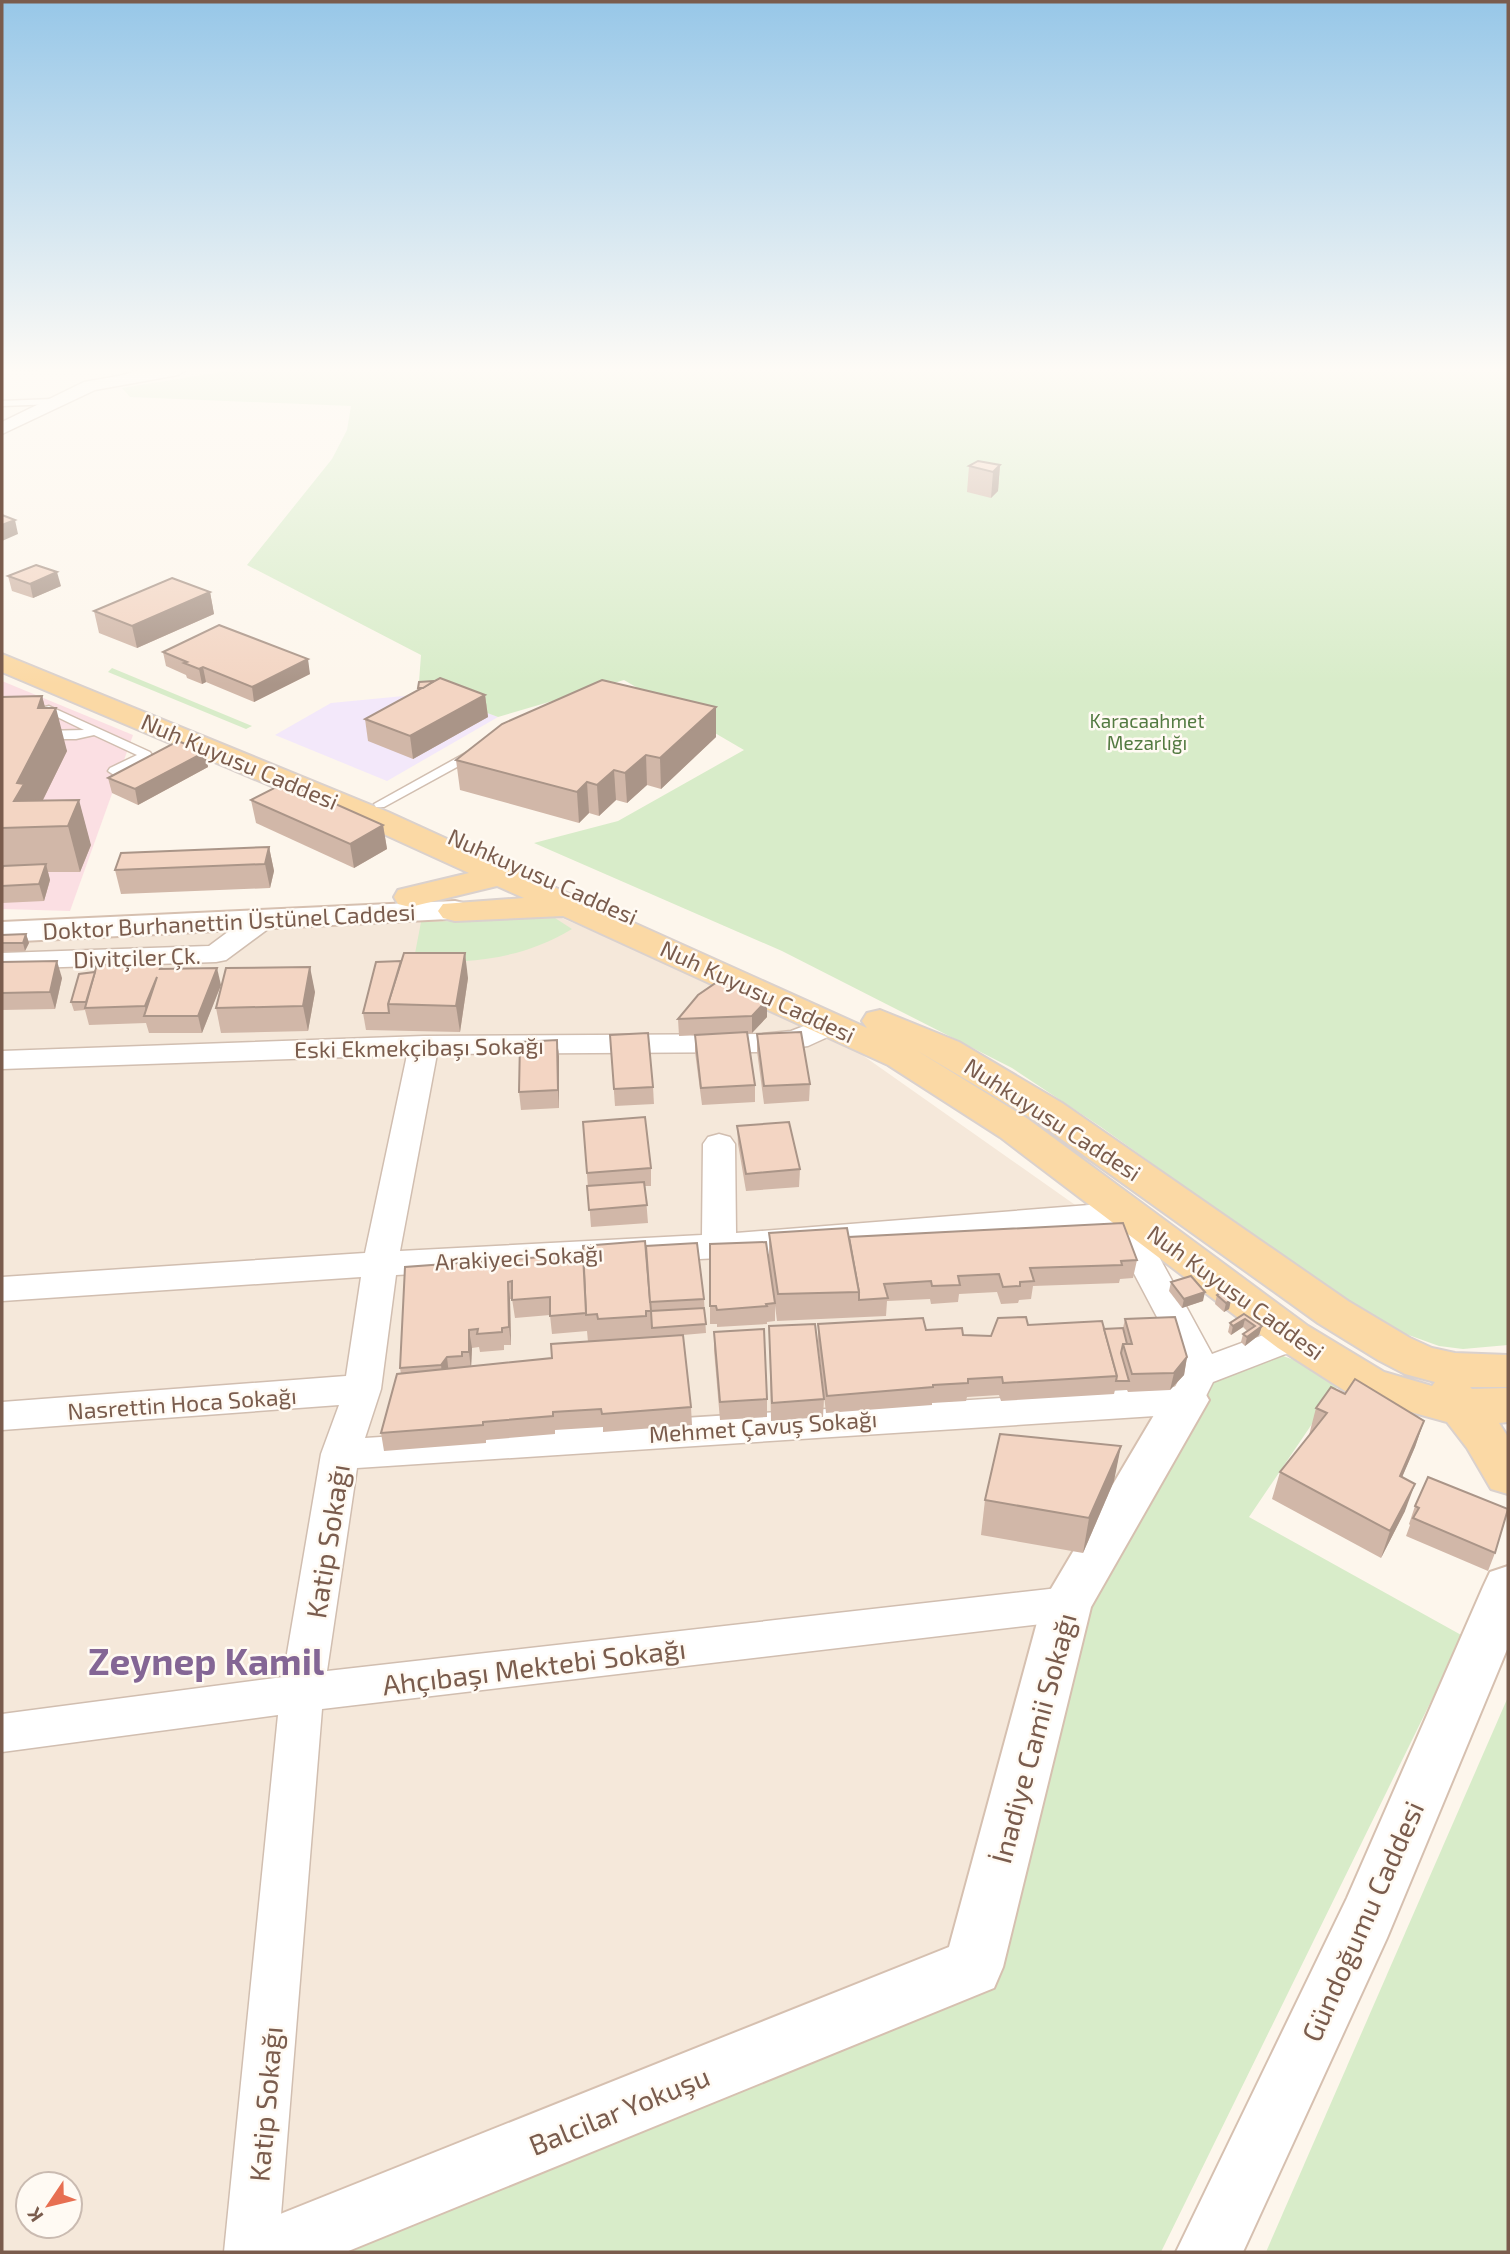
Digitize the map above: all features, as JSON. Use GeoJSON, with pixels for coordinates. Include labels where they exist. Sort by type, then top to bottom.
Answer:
{"type":"FeatureCollection","features":[{"type":"Feature","properties":{"kind":"main road","name":"Nuhkuyusu Caddesi"},"geometry":{"type":"LineString","coordinates":[[2,648],[515,871],[946,1050],[1049,1112],[1333,1312],[1421,1362]]}},
{"type":"Feature","properties":{"kind":"main road","name":"Nuh Kuyusu Caddesi"},"geometry":{"type":"LineString","coordinates":[[2,662],[345,806],[383,813],[451,852],[515,871],[574,907],[901,1057],[961,1092],[1014,1128],[1123,1215],[1293,1337],[1369,1384],[1398,1395],[1462,1407],[1508,1405]]}},
{"type":"Feature","properties":{"kind":"main road"},"geometry":{"type":"LineString","coordinates":[[410,897],[452,866],[451,852]]}},
{"type":"Feature","properties":{"kind":"main road"},"geometry":{"type":"LineString","coordinates":[[410,897],[515,871],[509,895],[492,903],[456,911]]}},
{"type":"Feature","properties":{"kind":"main road"},"geometry":{"type":"LineString","coordinates":[[456,911],[540,905],[574,907]]}},
{"type":"Feature","properties":{"kind":"main road"},"geometry":{"type":"LineString","coordinates":[[1421,1362],[1475,1373],[1508,1371]]}},
{"type":"Feature","properties":{"kind":"main road"},"geometry":{"type":"LineString","coordinates":[[1421,1362],[1462,1407],[1508,1476]]}},
{"type":"Feature","properties":{"kind":"street","name":"Doktor Burhanettin Üstünel Caddesi"},"geometry":{"type":"LineString","coordinates":[[2,919],[381,902],[410,897]]}},
{"type":"Feature","properties":{"kind":"street","name":"Doktor Burhanettin Üstünel Caddesi"},"geometry":{"type":"LineString","coordinates":[[2,932],[456,911]]}},
{"type":"Feature","properties":{"kind":"street","name":"Divitçiler Çk."},"geometry":{"type":"LineString","coordinates":[[2,961],[216,954],[262,920]]}},
{"type":"Feature","properties":{"kind":"street","name":"Eski Ekmekçibaşı Sokağı"},"geometry":{"type":"LineString","coordinates":[[2,1060],[424,1045],[762,1043],[797,1041],[833,1024]]}},
{"type":"Feature","properties":{"kind":"street","name":"Katip Sokağı"},"geometry":{"type":"LineString","coordinates":[[251,2252],[302,1693],[340,1454],[363,1389],[380,1264],[424,1045]]}},
{"type":"Feature","properties":{"kind":"street"},"geometry":{"type":"LineString","coordinates":[[719,1144],[719,1246]]}},
{"type":"Feature","properties":{"kind":"street","name":"Arakiyeci Sokağı"},"geometry":{"type":"LineString","coordinates":[[2,1289],[380,1264],[719,1246],[1123,1215]]}},
{"type":"Feature","properties":{"kind":"street"},"geometry":{"type":"LineString","coordinates":[[1123,1215],[1194,1353],[1193,1387],[1293,1337]]}},
{"type":"Feature","properties":{"kind":"street","name":"Mehmet Çavuş Sokağı"},"geometry":{"type":"LineString","coordinates":[[340,1454],[1193,1387]]}},
{"type":"Feature","properties":{"kind":"street","name":"İnadiye Camii Sokağı"},"geometry":{"type":"LineString","coordinates":[[972,1967],[1067,1604],[1193,1387]]}},
{"type":"Feature","properties":{"kind":"street","name":"Nasrettin Hoca Sokağı"},"geometry":{"type":"LineString","coordinates":[[2,1416],[363,1389]]}},
{"type":"Feature","properties":{"kind":"street","name":"Gündoğumu Caddesi"},"geometry":{"type":"LineString","coordinates":[[1209,2252],[1367,1918],[1508,1587]]}},
{"type":"Feature","properties":{"kind":"street","name":"Ahçıbaşı Mektebi Sokağı"},"geometry":{"type":"LineString","coordinates":[[2,1733],[302,1693],[1067,1604]]}},
{"type":"Feature","properties":{"kind":"street","name":"Balcilar Yokuşu"},"geometry":{"type":"LineString","coordinates":[[266,2252],[972,1967]]}},
{"type":"Feature","properties":{"kind":"lane"},"geometry":{"type":"LineString","coordinates":[[35,709],[49,709],[81,695]]}},
{"type":"Feature","properties":{"kind":"lane"},"geometry":{"type":"LineString","coordinates":[[49,709],[146,755],[114,771]]}},
{"type":"Feature","properties":{"kind":"lane"},"geometry":{"type":"LineString","coordinates":[[2,736],[76,736],[95,731]]}},
{"type":"Feature","properties":{"kind":"lane"},"geometry":{"type":"LineString","coordinates":[[383,813],[488,746]]}},
{"type":"Feature","properties":{"kind":"shaded area"},"geometry":{"type":"Polygon","coordinates":[[[2,681],[133,735],[70,911],[2,909],[2,681]]]}},
{"type":"Feature","properties":{"kind":"shaded area"},"geometry":{"type":"Polygon","coordinates":[[[435,693],[498,717],[387,781],[275,735],[331,703],[435,693]]]}},
{"type":"Feature","properties":{"kind":"shaded area"},"geometry":{"type":"Polygon","coordinates":[[[557,916],[831,1033],[1122,1238],[1192,1374],[977,1975],[295,2252],[2,2252],[2,935],[557,916]]]}},
{"type":"Feature","properties":{"kind":"green space","name":"Karacaahmet Mezarlığı"},"geometry":{"type":"Polygon","coordinates":[[[319,475],[1508,475],[1508,1345],[1463,1349],[1439,1346],[1392,1329],[1314,1279],[1101,1127],[1012,1068],[782,951],[534,843],[618,821],[744,750],[624,680],[498,717],[434,693],[435,689],[419,682],[421,655],[247,565],[319,475]]]}},
{"type":"Feature","properties":{"kind":"green space"},"geometry":{"type":"Polygon","coordinates":[[[112,668],[252,726],[246,729],[108,672],[112,668]]]}},
{"type":"Feature","properties":{"kind":"green space"},"geometry":{"type":"Polygon","coordinates":[[[555,918],[572,929],[533,948],[476,960],[413,964],[421,922],[555,918]]]}},
{"type":"Feature","properties":{"kind":"green space"},"geometry":{"type":"Polygon","coordinates":[[[1275,1353],[1305,1364],[1337,1387],[1249,1517],[1463,1636],[1161,2252],[295,2252],[977,1975],[1065,1610],[1192,1374],[1275,1353]]]}},
{"type":"Feature","properties":{"kind":"green space"},"geometry":{"type":"Polygon","coordinates":[[[1508,1697],[1508,2252],[1266,2252],[1508,1697]]]}},
{"type":"Feature","properties":{"kind":"building"},"geometry":{"type":"Polygon","coordinates":[[[2,515],[15,520],[2,525],[2,515]]]}},
{"type":"Feature","properties":{"kind":"building"},"geometry":{"type":"Polygon","coordinates":[[[36,565],[57,572],[30,584],[8,576],[36,565]]]}},
{"type":"Feature","properties":{"kind":"building"},"geometry":{"type":"Polygon","coordinates":[[[172,578],[210,592],[132,626],[94,611],[172,578]]]}},
{"type":"Feature","properties":{"kind":"building"},"geometry":{"type":"Polygon","coordinates":[[[219,625],[308,659],[252,687],[203,667],[199,669],[163,652],[219,625]]]}},
{"type":"Feature","properties":{"kind":"building"},"geometry":{"type":"Polygon","coordinates":[[[440,678],[485,695],[410,736],[365,719],[440,678]]]}},
{"type":"Feature","properties":{"kind":"building"},"geometry":{"type":"Polygon","coordinates":[[[602,680],[716,707],[660,758],[646,755],[625,773],[614,770],[597,785],[587,782],[577,792],[456,760],[502,724],[602,680]]]}},
{"type":"Feature","properties":{"kind":"building"},"geometry":{"type":"Polygon","coordinates":[[[434,681],[423,688],[418,688],[419,682],[434,681]]]}},
{"type":"Feature","properties":{"kind":"building"},"geometry":{"type":"Polygon","coordinates":[[[42,696],[38,708],[56,708],[17,783],[24,784],[14,801],[79,800],[68,826],[2,828],[2,697],[42,696]]]}},
{"type":"Feature","properties":{"kind":"building"},"geometry":{"type":"Polygon","coordinates":[[[178,741],[205,752],[135,789],[108,778],[178,741]]]}},
{"type":"Feature","properties":{"kind":"building"},"geometry":{"type":"Polygon","coordinates":[[[286,782],[383,825],[350,844],[251,800],[286,782]]]}},
{"type":"Feature","properties":{"kind":"building"},"geometry":{"type":"Polygon","coordinates":[[[269,847],[265,864],[115,870],[121,853],[269,847]]]}},
{"type":"Feature","properties":{"kind":"building"},"geometry":{"type":"Polygon","coordinates":[[[46,864],[39,884],[2,886],[3,866],[46,864]]]}},
{"type":"Feature","properties":{"kind":"building"},"geometry":{"type":"Polygon","coordinates":[[[26,934],[23,943],[2,943],[2,935],[26,934]]]}},
{"type":"Feature","properties":{"kind":"building"},"geometry":{"type":"Polygon","coordinates":[[[404,953],[465,953],[456,1006],[388,1004],[404,953]]]}},
{"type":"Feature","properties":{"kind":"building"},"geometry":{"type":"Polygon","coordinates":[[[57,961],[50,992],[2,993],[2,962],[57,961]]]}},
{"type":"Feature","properties":{"kind":"building"},"geometry":{"type":"Polygon","coordinates":[[[401,961],[388,1004],[389,1013],[363,1013],[376,962],[401,961]]]}},
{"type":"Feature","properties":{"kind":"building"},"geometry":{"type":"Polygon","coordinates":[[[97,964],[162,965],[160,969],[217,968],[198,1016],[144,1016],[157,977],[145,1006],[85,1008],[97,964]]]}},
{"type":"Feature","properties":{"kind":"building"},"geometry":{"type":"Polygon","coordinates":[[[310,967],[303,1006],[216,1008],[226,968],[310,967]]]}},
{"type":"Feature","properties":{"kind":"building"},"geometry":{"type":"Polygon","coordinates":[[[95,972],[86,1002],[71,1002],[79,974],[95,972]]]}},
{"type":"Feature","properties":{"kind":"building"},"geometry":{"type":"Polygon","coordinates":[[[720,980],[767,1000],[752,1016],[678,1019],[698,995],[720,980]]]}},
{"type":"Feature","properties":{"kind":"building"},"geometry":{"type":"Polygon","coordinates":[[[747,1032],[755,1085],[701,1088],[695,1035],[747,1032]]]}},
{"type":"Feature","properties":{"kind":"building"},"geometry":{"type":"Polygon","coordinates":[[[801,1032],[810,1084],[764,1086],[757,1034],[801,1032]]]}},
{"type":"Feature","properties":{"kind":"building"},"geometry":{"type":"Polygon","coordinates":[[[648,1033],[653,1087],[614,1089],[610,1035],[648,1033]]]}},
{"type":"Feature","properties":{"kind":"building"},"geometry":{"type":"Polygon","coordinates":[[[557,1040],[558,1090],[519,1092],[520,1042],[557,1040]]]}},
{"type":"Feature","properties":{"kind":"building"},"geometry":{"type":"Polygon","coordinates":[[[645,1117],[651,1168],[587,1173],[583,1122],[645,1117]]]}},
{"type":"Feature","properties":{"kind":"building"},"geometry":{"type":"Polygon","coordinates":[[[789,1122],[800,1169],[746,1174],[737,1126],[789,1122]]]}},
{"type":"Feature","properties":{"kind":"building"},"geometry":{"type":"Polygon","coordinates":[[[644,1182],[647,1205],[589,1210],[587,1186],[644,1182]]]}},
{"type":"Feature","properties":{"kind":"building"},"geometry":{"type":"Polygon","coordinates":[[[1123,1223],[1137,1260],[1121,1261],[1122,1265],[1030,1268],[1034,1281],[1020,1282],[1020,1286],[1003,1287],[999,1274],[958,1276],[960,1285],[932,1286],[931,1281],[884,1284],[888,1298],[859,1300],[849,1237],[1123,1223]]]}},
{"type":"Feature","properties":{"kind":"building"},"geometry":{"type":"Polygon","coordinates":[[[847,1228],[859,1292],[778,1294],[769,1233],[847,1228]]]}},
{"type":"Feature","properties":{"kind":"building"},"geometry":{"type":"Polygon","coordinates":[[[645,1241],[651,1311],[646,1311],[646,1316],[598,1319],[597,1314],[586,1315],[583,1246],[645,1241]]]}},
{"type":"Feature","properties":{"kind":"building"},"geometry":{"type":"Polygon","coordinates":[[[766,1242],[775,1303],[717,1310],[716,1306],[710,1306],[710,1244],[766,1242]]]}},
{"type":"Feature","properties":{"kind":"building"},"geometry":{"type":"Polygon","coordinates":[[[697,1243],[704,1299],[650,1302],[646,1246],[697,1243]]]}},
{"type":"Feature","properties":{"kind":"building"},"geometry":{"type":"Polygon","coordinates":[[[583,1254],[586,1313],[550,1316],[550,1297],[512,1300],[512,1281],[508,1282],[509,1327],[502,1328],[502,1332],[477,1334],[478,1329],[469,1330],[469,1352],[462,1352],[462,1356],[447,1357],[441,1365],[400,1368],[405,1267],[583,1254]]]}},
{"type":"Feature","properties":{"kind":"building"},"geometry":{"type":"Polygon","coordinates":[[[1191,1276],[1205,1292],[1184,1299],[1171,1282],[1191,1276]]]}},
{"type":"Feature","properties":{"kind":"building"},"geometry":{"type":"Polygon","coordinates":[[[1221,1292],[1231,1300],[1226,1303],[1217,1295],[1221,1292]]]}},
{"type":"Feature","properties":{"kind":"building"},"geometry":{"type":"Polygon","coordinates":[[[704,1308],[706,1324],[652,1328],[651,1311],[704,1308]]]}},
{"type":"Feature","properties":{"kind":"building"},"geometry":{"type":"Polygon","coordinates":[[[1244,1314],[1262,1326],[1247,1337],[1243,1334],[1255,1326],[1245,1319],[1233,1326],[1230,1323],[1244,1314]]]}},
{"type":"Feature","properties":{"kind":"building"},"geometry":{"type":"Polygon","coordinates":[[[1026,1317],[1028,1325],[1102,1321],[1117,1376],[1003,1383],[1002,1377],[968,1379],[968,1383],[827,1396],[818,1324],[923,1318],[926,1330],[962,1328],[963,1335],[991,1336],[998,1318],[1026,1317]]]}},
{"type":"Feature","properties":{"kind":"building"},"geometry":{"type":"Polygon","coordinates":[[[1175,1317],[1187,1357],[1174,1373],[1132,1374],[1123,1344],[1132,1344],[1125,1319],[1175,1317]]]}},
{"type":"Feature","properties":{"kind":"building"},"geometry":{"type":"Polygon","coordinates":[[[815,1324],[824,1399],[772,1403],[769,1326],[815,1324]]]}},
{"type":"Feature","properties":{"kind":"building"},"geometry":{"type":"Polygon","coordinates":[[[1123,1328],[1127,1344],[1123,1344],[1121,1353],[1129,1381],[1116,1381],[1104,1329],[1123,1328]]]}},
{"type":"Feature","properties":{"kind":"building"},"geometry":{"type":"Polygon","coordinates":[[[764,1329],[767,1399],[720,1402],[714,1332],[764,1329]]]}},
{"type":"Feature","properties":{"kind":"building"},"geometry":{"type":"Polygon","coordinates":[[[683,1335],[691,1407],[602,1414],[601,1409],[553,1412],[553,1416],[483,1422],[483,1425],[381,1433],[397,1374],[552,1358],[551,1344],[683,1335]]]}},
{"type":"Feature","properties":{"kind":"building"},"geometry":{"type":"Polygon","coordinates":[[[1355,1379],[1424,1421],[1400,1476],[1415,1484],[1390,1531],[1280,1472],[1327,1413],[1316,1408],[1331,1387],[1345,1394],[1355,1379]]]}},
{"type":"Feature","properties":{"kind":"building"},"geometry":{"type":"Polygon","coordinates":[[[1000,1434],[1121,1446],[1089,1518],[985,1500],[1000,1434]]]}},
{"type":"Feature","properties":{"kind":"building"},"geometry":{"type":"Polygon","coordinates":[[[1428,1477],[1508,1509],[1495,1553],[1413,1518],[1419,1508],[1415,1506],[1428,1477]]]}},
{"type":"Feature","properties":{"kind":"district","name":"Zeynep Kamil"},"geometry":{"type":"Point","coordinates":[206,1660]}}]}
